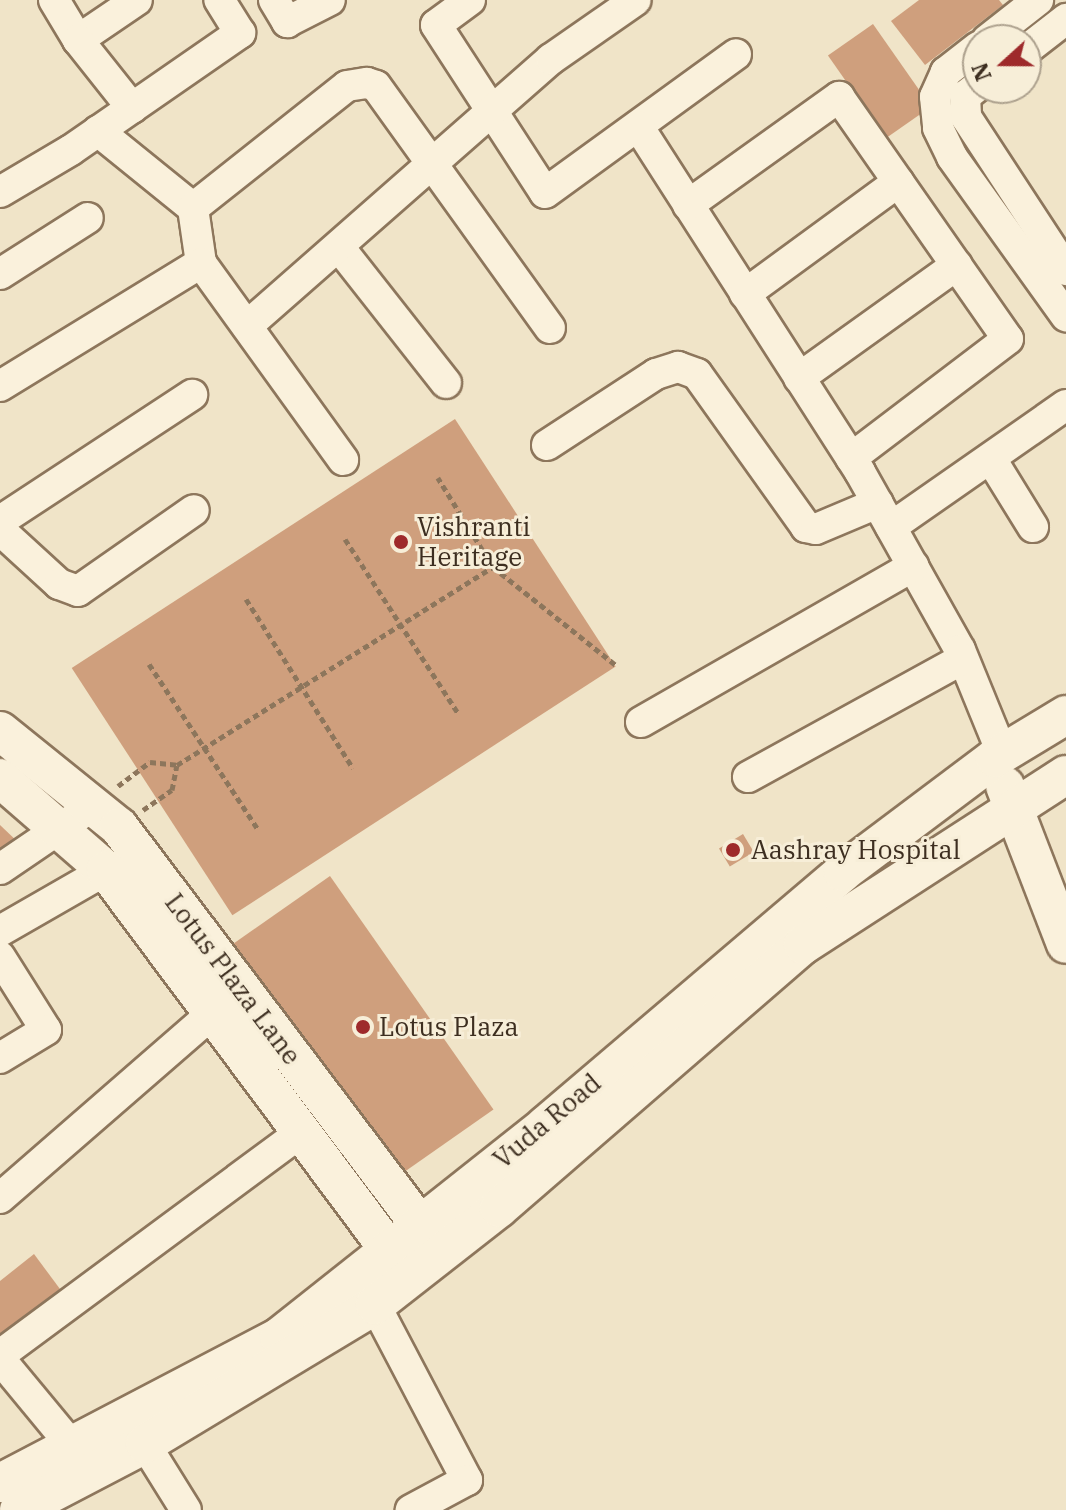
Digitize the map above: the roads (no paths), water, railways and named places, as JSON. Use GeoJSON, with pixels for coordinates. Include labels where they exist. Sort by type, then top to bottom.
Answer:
{"type":"FeatureCollection","features":[{"type":"Feature","properties":{"kind":"street"},"geometry":{"type":"LineString","coordinates":[[54,0],[78,40],[132,108]]}},
{"type":"Feature","properties":{"kind":"street"},"geometry":{"type":"LineString","coordinates":[[78,40],[137,0]]}},
{"type":"Feature","properties":{"kind":"street"},"geometry":{"type":"LineString","coordinates":[[0,192],[98,131],[240,33],[219,0]]}},
{"type":"Feature","properties":{"kind":"street"},"geometry":{"type":"LineString","coordinates":[[274,0],[287,22],[330,0]]}},
{"type":"Feature","properties":{"kind":"street"},"geometry":{"type":"LineString","coordinates":[[470,0],[436,25],[545,193],[736,54]]}},
{"type":"Feature","properties":{"kind":"street"},"geometry":{"type":"LineString","coordinates":[[247,326],[494,114],[551,59],[636,0]]}},
{"type":"Feature","properties":{"kind":"street"},"geometry":{"type":"LineString","coordinates":[[1007,24],[1038,0]]}},
{"type":"Feature","properties":{"kind":"street"},"geometry":{"type":"LineString","coordinates":[[1042,38],[1066,19]]}},
{"type":"Feature","properties":{"kind":"street"},"geometry":{"type":"LineString","coordinates":[[962,60],[946,72],[935,97],[938,128],[1009,213],[1066,270]]}},
{"type":"Feature","properties":{"kind":"street"},"geometry":{"type":"LineString","coordinates":[[193,208],[358,82],[376,86],[431,169],[550,328]]}},
{"type":"Feature","properties":{"kind":"street"},"geometry":{"type":"LineString","coordinates":[[688,205],[839,97],[1008,339],[851,458]]}},
{"type":"Feature","properties":{"kind":"street"},"geometry":{"type":"LineString","coordinates":[[965,104],[966,117],[1009,213],[1066,316]]}},
{"type":"Feature","properties":{"kind":"street"},"geometry":{"type":"LineString","coordinates":[[638,126],[851,458],[963,659],[1032,824],[1066,944]]}},
{"type":"Feature","properties":{"kind":"street"},"geometry":{"type":"LineString","coordinates":[[98,131],[193,208],[201,263],[343,460]]}},
{"type":"Feature","properties":{"kind":"street"},"geometry":{"type":"LineString","coordinates":[[745,294],[898,182]]}},
{"type":"Feature","properties":{"kind":"street"},"geometry":{"type":"LineString","coordinates":[[0,274],[88,218]]}},
{"type":"Feature","properties":{"kind":"street"},"geometry":{"type":"LineString","coordinates":[[339,247],[446,383]]}},
{"type":"Feature","properties":{"kind":"street"},"geometry":{"type":"LineString","coordinates":[[0,386],[201,263]]}},
{"type":"Feature","properties":{"kind":"street"},"geometry":{"type":"LineString","coordinates":[[799,378],[957,265]]}},
{"type":"Feature","properties":{"kind":"street"},"geometry":{"type":"LineString","coordinates":[[547,445],[656,374],[678,367],[697,374],[806,527],[816,529],[884,515],[991,459],[1066,405]]}},
{"type":"Feature","properties":{"kind":"street"},"geometry":{"type":"LineString","coordinates":[[0,521],[192,395]]}},
{"type":"Feature","properties":{"kind":"street"},"geometry":{"type":"LineString","coordinates":[[991,459],[1033,527]]}},
{"type":"Feature","properties":{"kind":"street"},"geometry":{"type":"LineString","coordinates":[[0,530],[59,584],[78,591],[194,510]]}},
{"type":"Feature","properties":{"kind":"street"},"geometry":{"type":"LineString","coordinates":[[641,722],[913,566]]}},
{"type":"Feature","properties":{"kind":"street"},"geometry":{"type":"LineString","coordinates":[[748,777],[963,659]]}},
{"type":"Feature","properties":{"kind":"street","name":"Vuda Road"},"geometry":{"type":"LineString","coordinates":[[429,1239],[546,1125],[773,929],[1002,753],[1066,715]]}},
{"type":"Feature","properties":{"kind":"street","name":"Lotus Plaza Lane"},"geometry":{"type":"LineString","coordinates":[[0,731],[106,816],[429,1239]]}},
{"type":"Feature","properties":{"kind":"street","name":"Vuda Road"},"geometry":{"type":"LineString","coordinates":[[19,1510],[137,1430],[364,1293],[429,1239],[724,1018],[803,945],[1032,824],[1066,775]]}},
{"type":"Feature","properties":{"kind":"street","name":"Lotus Plaza Lane"},"geometry":{"type":"LineString","coordinates":[[0,778],[86,849],[398,1264]]}},
{"type":"Feature","properties":{"kind":"street"},"geometry":{"type":"LineString","coordinates":[[0,931],[86,849],[106,816]]}},
{"type":"Feature","properties":{"kind":"street"},"geometry":{"type":"LineString","coordinates":[[1032,824],[1066,877]]}},
{"type":"Feature","properties":{"kind":"street"},"geometry":{"type":"LineString","coordinates":[[0,869],[86,849]]}},
{"type":"Feature","properties":{"kind":"street"},"geometry":{"type":"LineString","coordinates":[[0,957],[46,1030],[0,1058]]}},
{"type":"Feature","properties":{"kind":"street"},"geometry":{"type":"LineString","coordinates":[[0,1198],[212,1014]]}},
{"type":"Feature","properties":{"kind":"street"},"geometry":{"type":"LineString","coordinates":[[72,1446],[0,1357],[301,1132]]}},
{"type":"Feature","properties":{"kind":"street"},"geometry":{"type":"LineString","coordinates":[[364,1293],[467,1480],[411,1510]]}},
{"type":"Feature","properties":{"kind":"street"},"geometry":{"type":"LineString","coordinates":[[137,1430],[179,1498]]}},
{"type":"Feature","properties":{"kind":"street","name":"Vuda Road"},"geometry":{"type":"LineString","coordinates":[[0,1483],[72,1446],[137,1430]]}},
{"type":"Feature","properties":{"kind":"place","name":"Vishranti Heritage"},"geometry":{"type":"Point","coordinates":[401,542]}},
{"type":"Feature","properties":{"kind":"place","name":"Aashray Hospital"},"geometry":{"type":"Point","coordinates":[733,850]}},
{"type":"Feature","properties":{"kind":"place","name":"Lotus Plaza"},"geometry":{"type":"Point","coordinates":[363,1027]}}]}
